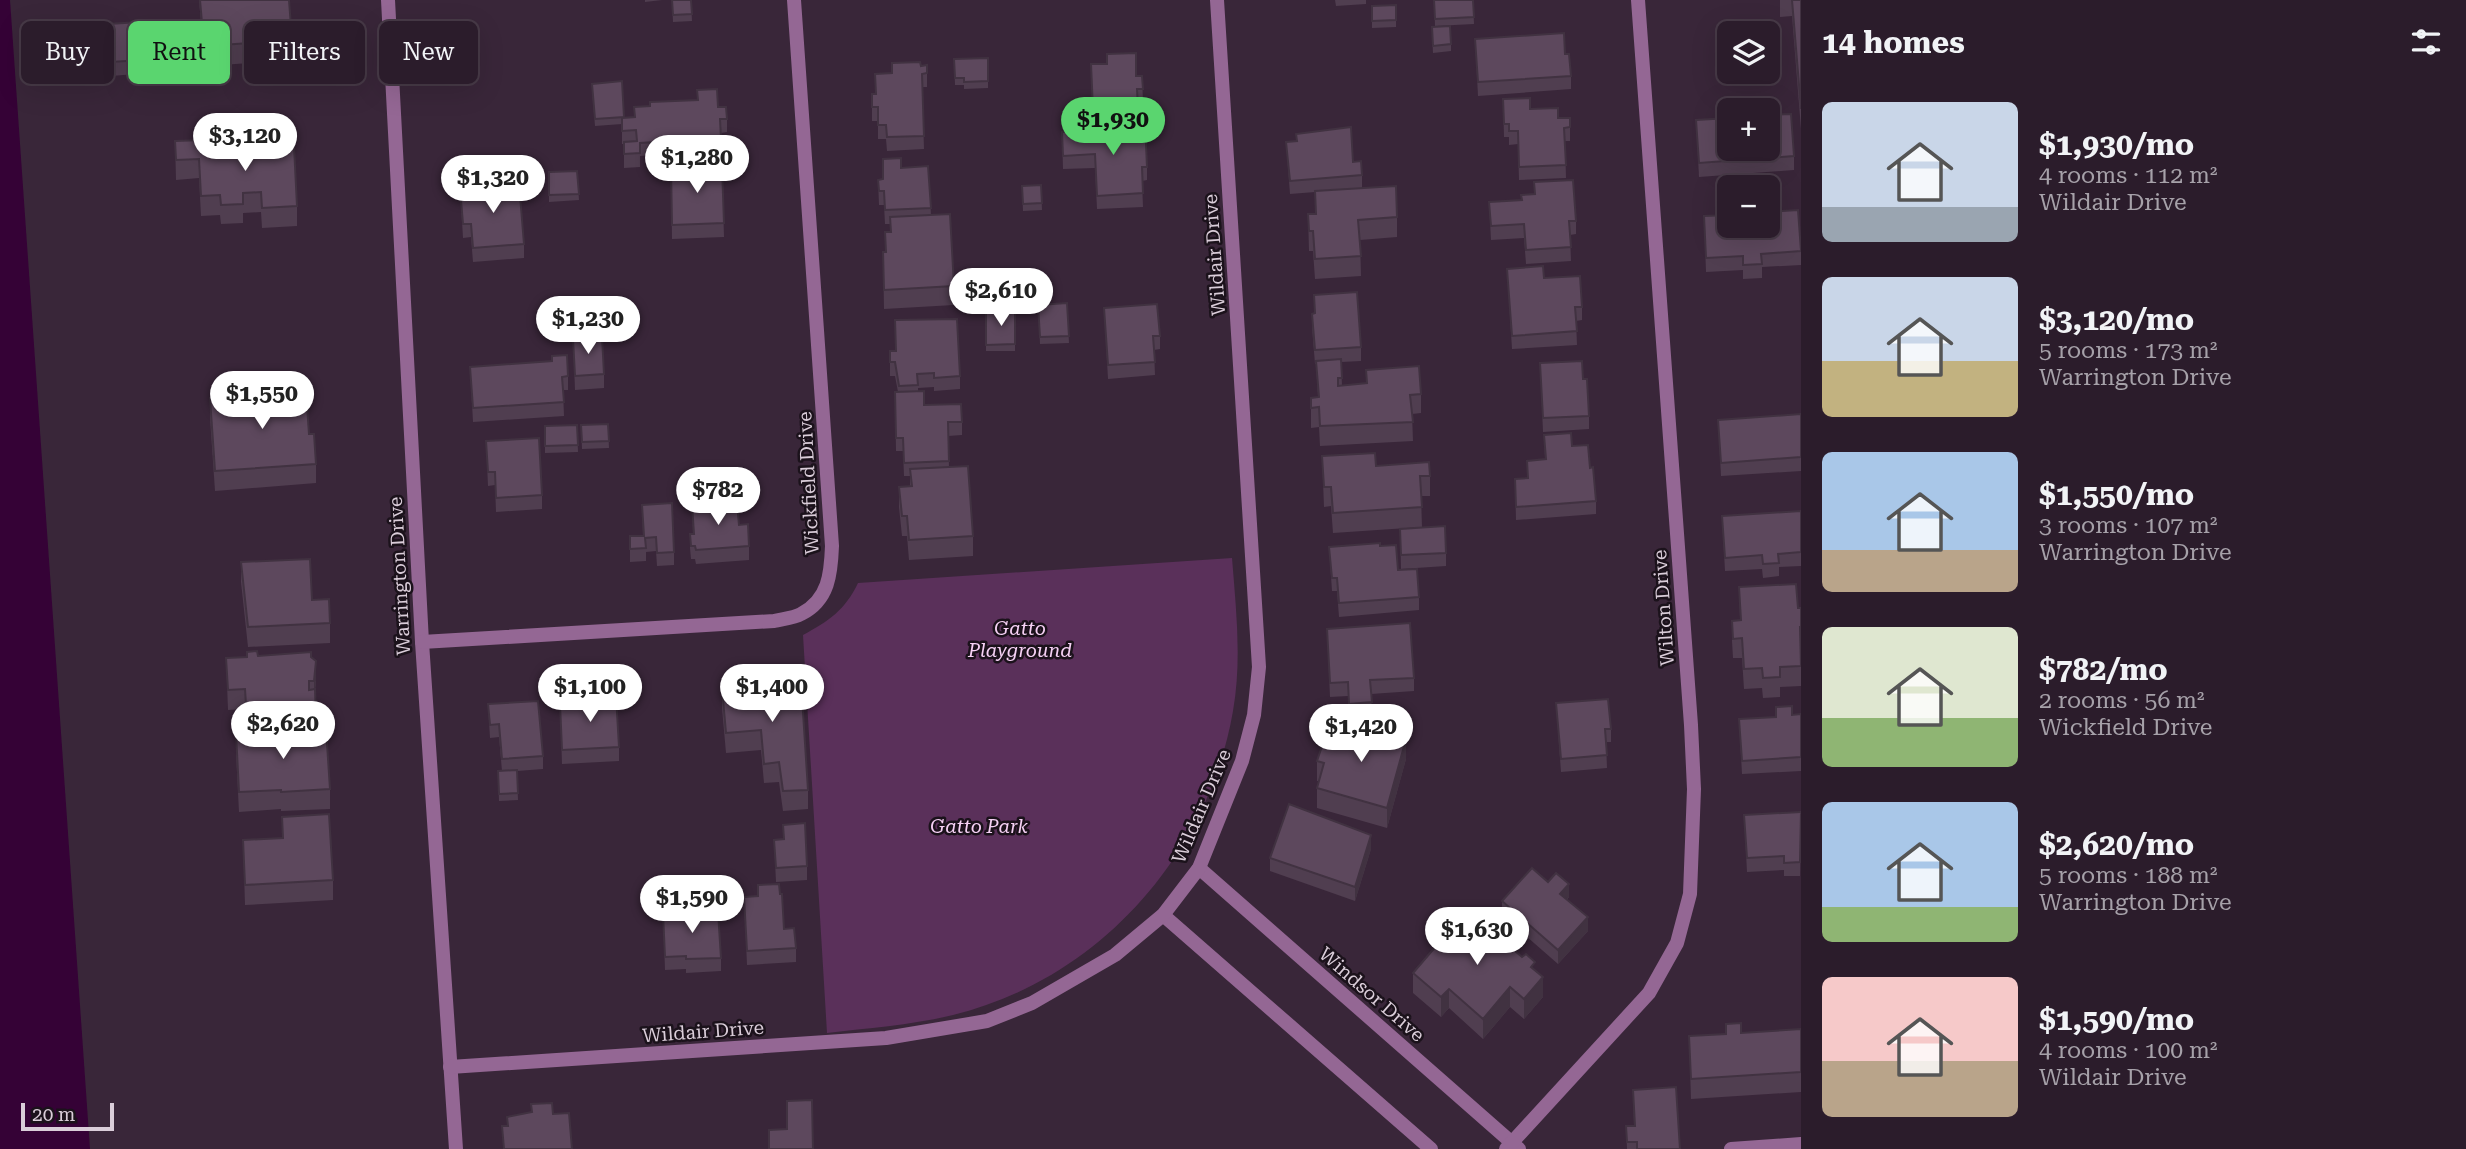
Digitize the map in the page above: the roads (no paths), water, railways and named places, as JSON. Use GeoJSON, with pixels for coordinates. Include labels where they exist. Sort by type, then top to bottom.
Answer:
{"type":"FeatureCollection","features":[{"type":"Feature","properties":{"kind":"street","name":"Warrington Drive"},"geometry":{"type":"LineString","coordinates":[[388,0],[422,642],[456,1149]]}},
{"type":"Feature","properties":{"kind":"street","name":"Wickfield Drive"},"geometry":{"type":"LineString","coordinates":[[422,642],[774,621],[802,614],[822,597],[831,575],[832,546],[794,0]]}},
{"type":"Feature","properties":{"kind":"street","name":"Wildair Drive"},"geometry":{"type":"LineString","coordinates":[[450,1067],[886,1038],[987,1021],[1032,1003],[1115,955],[1163,915],[1199,868],[1242,761],[1254,715],[1259,667],[1217,0]]}},
{"type":"Feature","properties":{"kind":"street","name":"Wilton Drive"},"geometry":{"type":"LineString","coordinates":[[1512,1147],[1648,993],[1677,943],[1690,894],[1694,776],[1638,0]]}},
{"type":"Feature","properties":{"kind":"street","name":"Windsor Drive"},"geometry":{"type":"LineString","coordinates":[[1199,868],[1512,1147]]}},
{"type":"Feature","properties":{"kind":"street"},"geometry":{"type":"LineString","coordinates":[[1163,915],[1431,1149]]}},
{"type":"Feature","properties":{"kind":"street"},"geometry":{"type":"LineString","coordinates":[[1731,1149],[1801,1144]]}},
{"type":"Feature","properties":{"kind":"park label","name":"Gatto Playground"},"geometry":{"type":"Point","coordinates":[1020,639]}},
{"type":"Feature","properties":{"kind":"park label","name":"Gatto Park"},"geometry":{"type":"Point","coordinates":[979,826]}}]}
